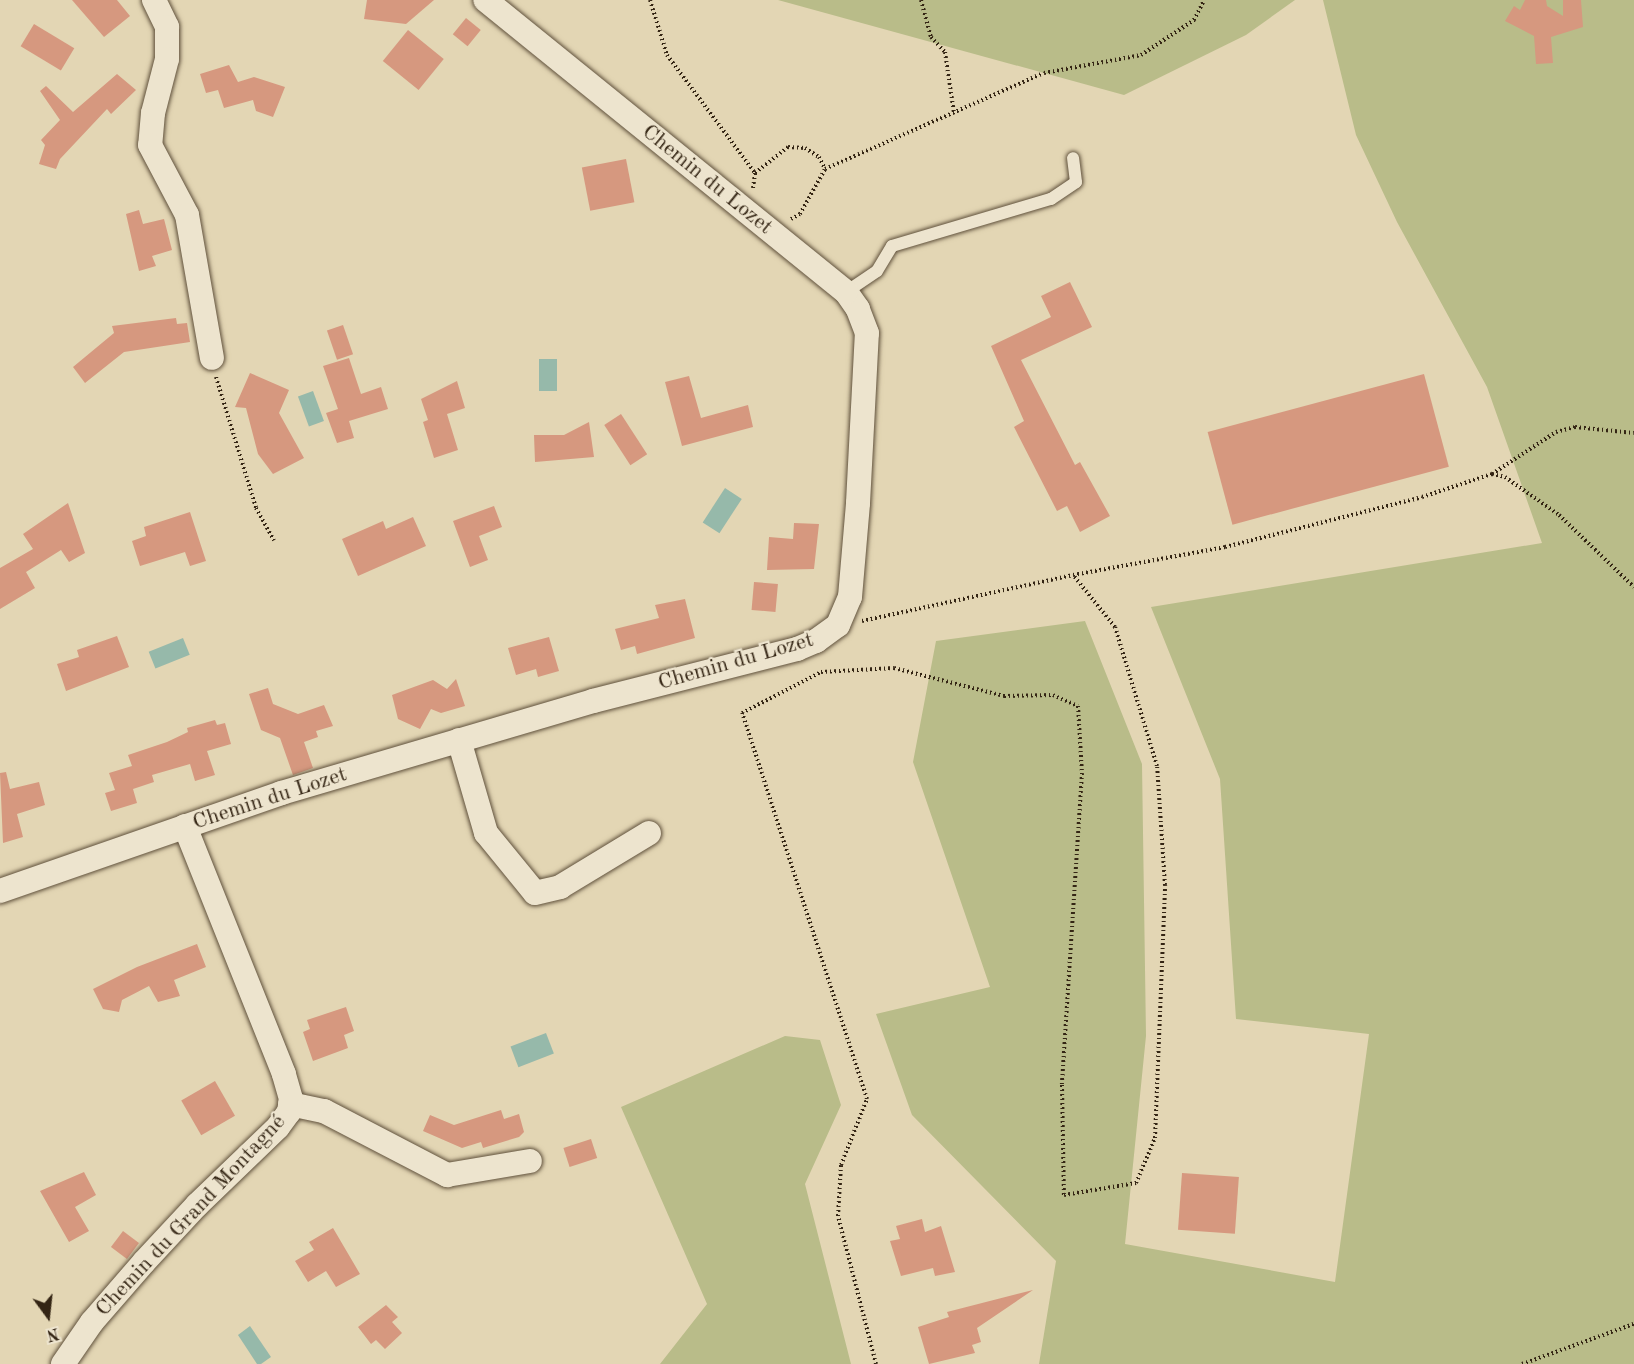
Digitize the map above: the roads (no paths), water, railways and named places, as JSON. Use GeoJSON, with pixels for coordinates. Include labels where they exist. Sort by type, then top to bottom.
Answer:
{"type":"FeatureCollection","features":[{"type":"Feature","properties":{"kind":"street"},"geometry":{"type":"LineString","coordinates":[[154,0],[166,27],[167,59],[153,113],[150,145],[187,215],[212,358]]}},
{"type":"Feature","properties":{"kind":"street","name":"Chemin du Lozet"},"geometry":{"type":"LineString","coordinates":[[0,891],[281,793],[459,740],[797,649],[816,641],[838,625],[850,597],[855,550],[867,333],[858,309],[846,292],[485,0]]}},
{"type":"Feature","properties":{"kind":"street"},"geometry":{"type":"LineString","coordinates":[[459,740],[486,833],[535,893],[560,887],[649,833]]}},
{"type":"Feature","properties":{"kind":"street","name":"Chemin du Grand Montagné"},"geometry":{"type":"LineString","coordinates":[[63,1364],[92,1322],[196,1204],[278,1127],[290,1104],[284,1074],[185,826]]}},
{"type":"Feature","properties":{"kind":"street"},"geometry":{"type":"LineString","coordinates":[[290,1104],[324,1111],[447,1175],[530,1161]]}},
{"type":"Feature","properties":{"kind":"lane"},"geometry":{"type":"LineString","coordinates":[[846,292],[877,271],[892,246],[1051,199],[1076,182],[1073,159]]}}]}
